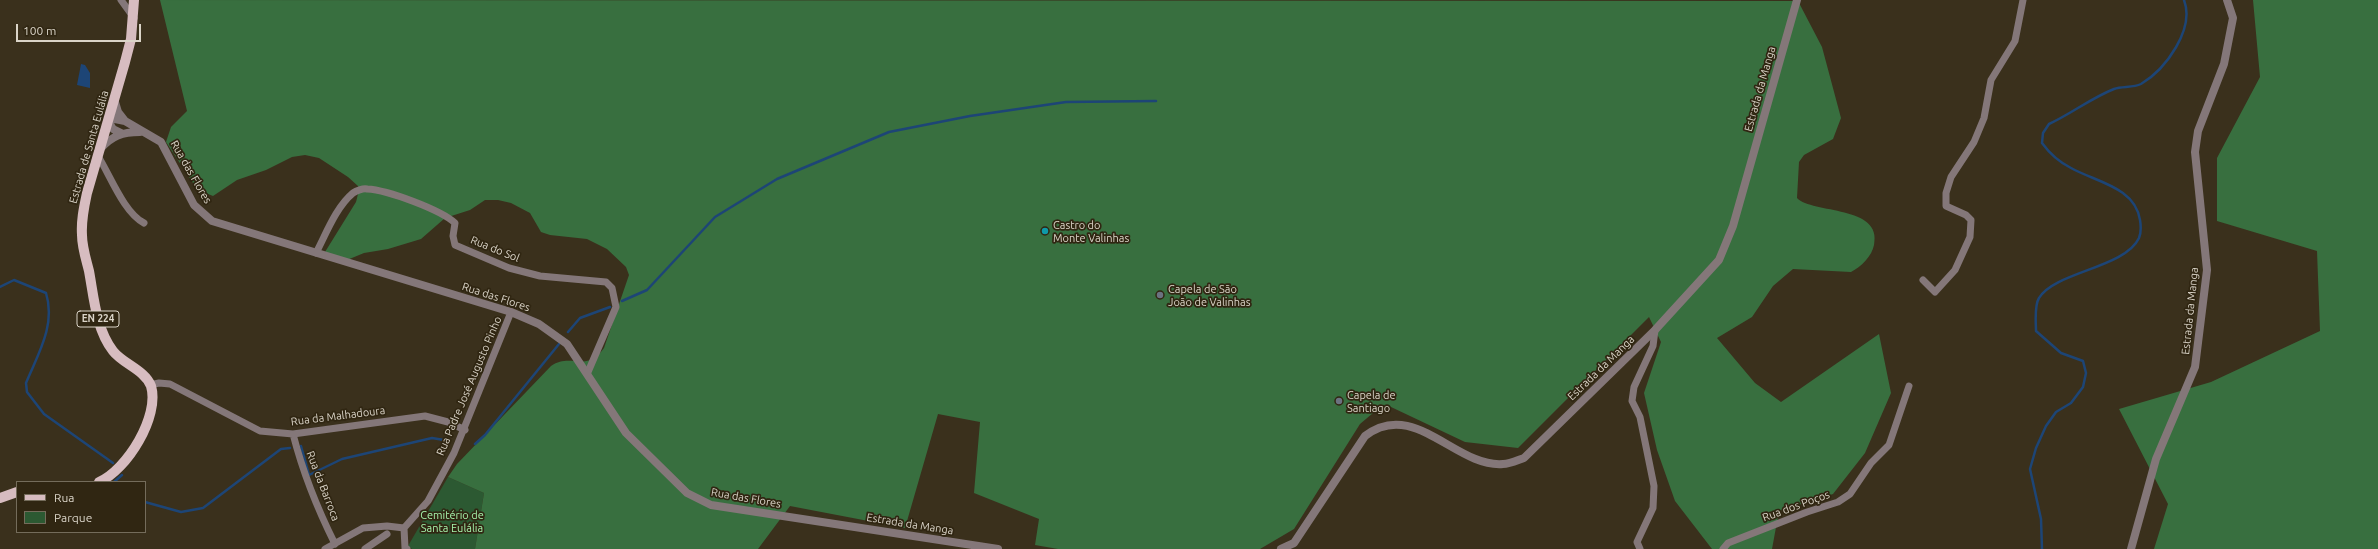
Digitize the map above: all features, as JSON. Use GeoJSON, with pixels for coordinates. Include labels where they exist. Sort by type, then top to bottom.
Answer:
{"type":"FeatureCollection","features":[{"type":"Feature","properties":{"kind":"main road","name":"EN 224"},"geometry":{"type":"LineString","coordinates":[[134,0],[134,18]]}},
{"type":"Feature","properties":{"kind":"main road","name":"Estrada de Santa Eulália"},"geometry":{"type":"LineString","coordinates":[[134,18],[131,39],[82,215],[82,235],[98,319],[104,338],[114,352],[141,374],[150,385]]}},
{"type":"Feature","properties":{"kind":"main road"},"geometry":{"type":"LineString","coordinates":[[101,481],[113,473],[144,432],[152,415],[154,400],[150,385]]}},
{"type":"Feature","properties":{"kind":"main road"},"geometry":{"type":"LineString","coordinates":[[0,498],[16,492]]}},
{"type":"Feature","properties":{"kind":"street"},"geometry":{"type":"LineString","coordinates":[[121,0],[134,18]]}},
{"type":"Feature","properties":{"kind":"street","name":"Estrada da Manga"},"geometry":{"type":"LineString","coordinates":[[1281,549],[1294,543],[1365,436],[1376,428],[1410,426],[1484,461],[1504,464],[1524,458],[1654,330],[1719,260],[1733,226],[1797,0]]}},
{"type":"Feature","properties":{"kind":"street"},"geometry":{"type":"LineString","coordinates":[[1923,280],[1935,292],[1955,270],[1970,237],[1970,220],[1966,215],[1946,206],[1946,193],[1951,177],[1979,131],[1988,108],[1988,87],[1991,80],[2015,41],[2023,0]]}},
{"type":"Feature","properties":{"kind":"street","name":"Estrada da Manga"},"geometry":{"type":"LineString","coordinates":[[2131,549],[2156,459],[2195,367],[2207,270],[2195,152],[2198,131],[2224,64],[2233,18],[2228,0]]}},
{"type":"Feature","properties":{"kind":"street"},"geometry":{"type":"LineString","coordinates":[[114,99],[118,112],[125,121]]}},
{"type":"Feature","properties":{"kind":"street"},"geometry":{"type":"LineString","coordinates":[[121,133],[113,129],[108,121],[115,119],[125,121]]}},
{"type":"Feature","properties":{"kind":"street","name":"Rua das Flores"},"geometry":{"type":"LineString","coordinates":[[125,121],[141,132],[161,142],[194,205],[212,221],[511,312],[539,324],[567,344],[588,372],[626,433],[687,493],[711,505],[818,521]]}},
{"type":"Feature","properties":{"kind":"street"},"geometry":{"type":"LineString","coordinates":[[141,132],[121,133],[109,140],[99,153],[124,204],[136,219],[144,223]]}},
{"type":"Feature","properties":{"kind":"street","name":"Rua do Sol"},"geometry":{"type":"LineString","coordinates":[[316,253],[342,207],[353,193],[367,188],[410,200],[450,218],[455,223],[453,236],[456,245],[509,268],[540,276],[606,282],[612,288],[616,306],[588,372]]}},
{"type":"Feature","properties":{"kind":"street","name":"Rua Padre José Augusto Pinho"},"geometry":{"type":"LineString","coordinates":[[404,528],[428,501],[465,430],[511,312]]}},
{"type":"Feature","properties":{"kind":"street"},"geometry":{"type":"LineString","coordinates":[[1640,549],[1637,542],[1652,508],[1654,486],[1640,417],[1632,401],[1634,387],[1654,342],[1654,330]]}},
{"type":"Feature","properties":{"kind":"street","name":"Rua da Malhadoura"},"geometry":{"type":"LineString","coordinates":[[150,385],[158,383],[170,384],[260,431],[293,434],[424,416],[448,422],[465,430]]}},
{"type":"Feature","properties":{"kind":"street","name":"Rua dos Poços"},"geometry":{"type":"LineString","coordinates":[[1722,549],[1728,543],[1807,512],[1838,502],[1850,494],[1871,463],[1889,445],[1909,386]]}},
{"type":"Feature","properties":{"kind":"street","name":"Rua da Barroca"},"geometry":{"type":"LineString","coordinates":[[293,434],[302,468],[315,504],[335,544]]}},
{"type":"Feature","properties":{"kind":"street","name":"Estrada da Manga"},"geometry":{"type":"LineString","coordinates":[[818,521],[998,549]]}},
{"type":"Feature","properties":{"kind":"street"},"geometry":{"type":"LineString","coordinates":[[325,549],[363,528],[387,526],[404,528],[406,534],[405,548],[407,549]]}},
{"type":"Feature","properties":{"kind":"street"},"geometry":{"type":"LineString","coordinates":[[365,549],[387,534]]}},
{"type":"Feature","properties":{"kind":"green space"},"geometry":{"type":"Polygon","coordinates":[[[160,0],[1798,1],[1822,47],[1841,118],[1833,139],[1804,155],[1799,162],[1797,198],[1805,203],[1844,212],[1858,217],[1868,223],[1874,232],[1874,245],[1866,261],[1851,272],[1793,269],[1773,286],[1752,317],[1717,338],[1755,383],[1781,402],[1879,334],[1891,393],[1865,453],[1833,494],[1779,511],[1772,549],[1712,549],[1675,501],[1657,450],[1644,393],[1661,342],[1649,317],[1518,448],[1465,442],[1391,407],[1373,413],[1360,424],[1294,529],[1260,549],[1058,549],[1035,545],[1039,519],[974,493],[980,422],[938,414],[905,528],[790,506],[758,549],[475,549],[484,493],[448,477],[457,464],[551,366],[565,361],[591,360],[604,348],[629,275],[626,267],[607,249],[587,239],[550,235],[541,232],[530,213],[511,203],[498,200],[485,200],[470,210],[445,218],[421,239],[388,249],[364,253],[347,260],[325,252],[356,202],[359,190],[358,186],[348,177],[319,158],[305,155],[292,157],[266,170],[237,180],[213,196],[203,192],[195,186],[166,142],[171,127],[187,111],[160,0]]]}},
{"type":"Feature","properties":{"kind":"green space"},"geometry":{"type":"Polygon","coordinates":[[[2253,0],[2378,0],[2378,549],[2154,549],[2168,504],[2119,409],[2211,382],[2320,331],[2317,251],[2217,221],[2217,158],[2260,77],[2253,0]]]}},
{"type":"Feature","properties":{"kind":"green space","name":"Cemitério de Santa Eulália"},"geometry":{"type":"Polygon","coordinates":[[[448,477],[484,493],[475,549],[412,549],[408,546],[448,477]]]}},
{"type":"Feature","properties":{"kind":"water"},"geometry":{"type":"Polygon","coordinates":[[[81,64],[85,65],[90,73],[90,88],[77,85],[81,64]]]}},
{"type":"Feature","properties":{"kind":"waterway"},"geometry":{"type":"LineString","coordinates":[[2042,549],[2041,519],[2030,469],[2036,448],[2046,426],[2056,412],[2071,403],[2083,387],[2086,373],[2083,361],[2061,353],[2036,331],[2037,301],[2047,289],[2059,282],[2120,256],[2131,248],[2139,238],[2141,227],[2137,209],[2131,200],[2113,187],[2081,173],[2059,160],[2042,143],[2043,133],[2049,124],[2097,97],[2114,89],[2141,84],[2160,69],[2176,47],[2182,35],[2186,11],[2184,0]]}},
{"type":"Feature","properties":{"kind":"waterway"},"geometry":{"type":"LineString","coordinates":[[622,301],[647,290],[715,217],[777,179],[889,132],[970,116],[1066,102],[1156,101]]}},
{"type":"Feature","properties":{"kind":"waterway"},"geometry":{"type":"LineString","coordinates":[[0,287],[14,280],[46,293],[49,305],[47,328],[40,350],[26,383],[27,392],[44,414],[113,463]]}},
{"type":"Feature","properties":{"kind":"waterway"},"geometry":{"type":"LineString","coordinates":[[568,332],[580,318],[610,307]]}},
{"type":"Feature","properties":{"kind":"waterway"},"geometry":{"type":"LineString","coordinates":[[475,444],[485,435],[559,344]]}},
{"type":"Feature","properties":{"kind":"waterway"},"geometry":{"type":"LineString","coordinates":[[301,446],[309,475],[342,459],[432,438],[444,440]]}},
{"type":"Feature","properties":{"kind":"waterway"},"geometry":{"type":"LineString","coordinates":[[146,502],[181,512],[203,508],[281,449],[290,448]]}},
{"type":"Feature","properties":{"kind":"waterway"},"geometry":{"type":"LineString","coordinates":[[115,481],[122,475]]}},
{"type":"Feature","properties":{"kind":"place","name":"Castro do Monte Valinhas"},"geometry":{"type":"Point","coordinates":[1045,231]}},
{"type":"Feature","properties":{"kind":"place","name":"Capela de São João de Valinhas"},"geometry":{"type":"Point","coordinates":[1160,295]}},
{"type":"Feature","properties":{"kind":"place","name":"Capela de Santiago"},"geometry":{"type":"Point","coordinates":[1339,401]}}]}
